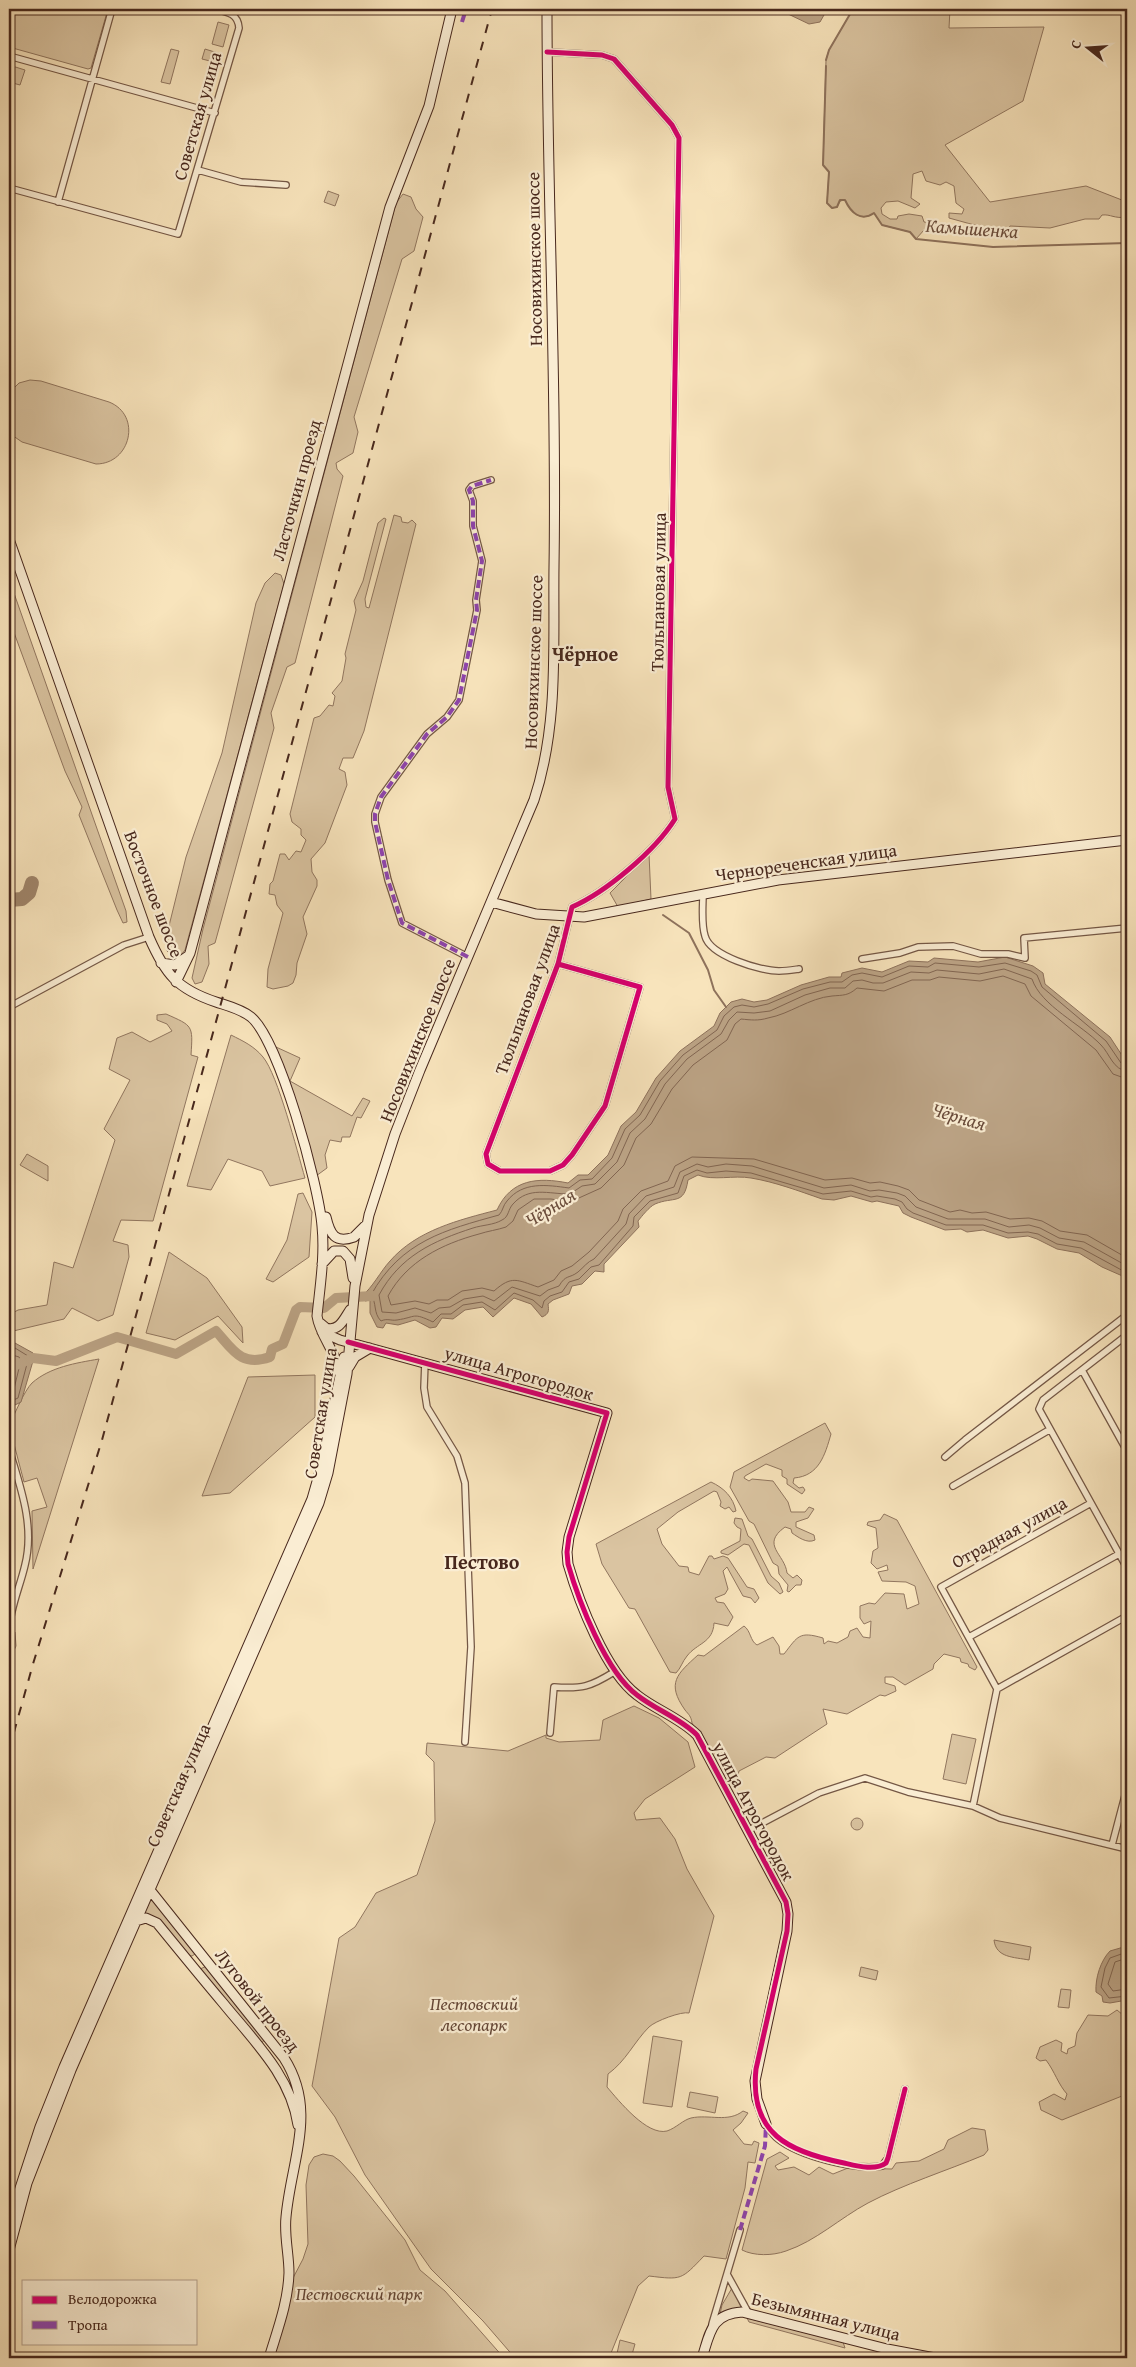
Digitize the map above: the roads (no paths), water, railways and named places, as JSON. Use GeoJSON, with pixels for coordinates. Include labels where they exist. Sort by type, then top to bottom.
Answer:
{"type":"FeatureCollection","features":[{"type":"Feature","properties":{"kind":"main road","name":"Ласточкин проезд"},"geometry":{"type":"LineString","coordinates":[[176,982],[190,953],[390,207],[429,106],[452,9]]}},
{"type":"Feature","properties":{"kind":"main road","name":"Носовихинское шоссе"},"geometry":{"type":"LineString","coordinates":[[348,1342],[366,1223],[412,1089],[538,786],[546,756],[551,716],[554,529],[547,9]]}},
{"type":"Feature","properties":{"kind":"main road","name":"Восточное шоссе"},"geometry":{"type":"LineString","coordinates":[[9,539],[149,937],[161,963],[176,982],[195,995],[246,1014],[260,1026],[275,1055],[317,1190],[322,1226],[322,1264],[317,1315],[322,1332],[343,1373]]}},
{"type":"Feature","properties":{"kind":"main road","name":"Чернореченская улица"},"geometry":{"type":"LineString","coordinates":[[491,902],[528,912],[553,916],[595,916],[703,893],[817,875],[1127,840]]}},
{"type":"Feature","properties":{"kind":"main road"},"geometry":{"type":"LineString","coordinates":[[161,963],[175,965],[182,962],[190,953]]}},
{"type":"Feature","properties":{"kind":"main road"},"geometry":{"type":"LineString","coordinates":[[317,1190],[330,1232],[335,1238],[348,1240],[354,1237],[366,1223]]}},
{"type":"Feature","properties":{"kind":"main road"},"geometry":{"type":"LineString","coordinates":[[322,1264],[334,1251],[344,1251],[351,1262],[355,1286]]}},
{"type":"Feature","properties":{"kind":"main road"},"geometry":{"type":"LineString","coordinates":[[317,1315],[324,1327],[332,1329],[341,1324],[352,1307]]}},
{"type":"Feature","properties":{"kind":"main road"},"geometry":{"type":"LineString","coordinates":[[343,1373],[355,1357],[370,1348],[362,1342],[356,1333],[352,1307]]}},
{"type":"Feature","properties":{"kind":"main road"},"geometry":{"type":"LineString","coordinates":[[322,1332],[348,1342]]}},
{"type":"Feature","properties":{"kind":"main road","name":"улица Агрогородок"},"geometry":{"type":"LineString","coordinates":[[348,1342],[425,1361],[607,1413],[569,1537],[567,1558],[570,1572],[602,1650],[614,1672],[635,1694],[688,1727],[697,1735],[784,1896],[788,1914],[787,1931],[755,2081],[757,2100],[766,2124]]}},
{"type":"Feature","properties":{"kind":"main road","name":"Советская улица"},"geometry":{"type":"LineString","coordinates":[[9,2250],[28,2183],[46,2130],[319,1502],[328,1473],[348,1342]]}},
{"type":"Feature","properties":{"kind":"main road","name":"Советская улица"},"geometry":{"type":"LineString","coordinates":[[9,2222],[23,2172],[64,2068],[312,1499],[343,1373]]}},
{"type":"Feature","properties":{"kind":"main road","name":"Луговой проезд"},"geometry":{"type":"LineString","coordinates":[[150,1890],[290,2068],[298,2087],[302,2108],[298,2146],[285,2219],[288,2285],[285,2306],[268,2358]]}},
{"type":"Feature","properties":{"kind":"main road","name":"Луговой проезд"},"geometry":{"type":"LineString","coordinates":[[136,1921],[146,1918],[157,1923],[258,2045],[286,2085],[298,2123],[298,2146]]}},
{"type":"Feature","properties":{"kind":"main road","name":"Безымянная улица"},"geometry":{"type":"LineString","coordinates":[[712,2324],[730,2314],[748,2312],[886,2349],[935,2358]]}},
{"type":"Feature","properties":{"kind":"main road"},"geometry":{"type":"LineString","coordinates":[[702,2358],[712,2324]]}},
{"type":"Feature","properties":{"kind":"street"},"geometry":{"type":"LineString","coordinates":[[9,188],[58,202],[112,9]]}},
{"type":"Feature","properties":{"kind":"street"},"geometry":{"type":"LineString","coordinates":[[214,9],[230,11]]}},
{"type":"Feature","properties":{"kind":"street","name":"Советская улица"},"geometry":{"type":"LineString","coordinates":[[58,202],[178,234],[239,28],[238,20],[230,11]]}},
{"type":"Feature","properties":{"kind":"street","name":"Тюльпановая улица"},"geometry":{"type":"LineString","coordinates":[[547,52],[602,55],[614,59],[672,125],[679,138],[668,787],[674,819],[659,840],[610,885],[596,895],[553,916]]}},
{"type":"Feature","properties":{"kind":"street"},"geometry":{"type":"LineString","coordinates":[[9,56],[215,113]]}},
{"type":"Feature","properties":{"kind":"street"},"geometry":{"type":"LineString","coordinates":[[198,170],[241,182],[286,185]]}},
{"type":"Feature","properties":{"kind":"street"},"geometry":{"type":"LineString","coordinates":[[468,957],[402,923],[388,880],[374,822],[381,797],[427,734],[447,717],[459,700],[477,610],[476,600],[482,561],[473,526],[472,501],[469,490],[472,486],[491,480]]}},
{"type":"Feature","properties":{"kind":"street"},"geometry":{"type":"LineString","coordinates":[[703,893],[705,937],[712,947],[728,957],[750,966],[780,971],[799,969]]}},
{"type":"Feature","properties":{"kind":"street","name":"Тюльпановая улица"},"geometry":{"type":"LineString","coordinates":[[558,964],[640,987],[606,1106],[572,1155],[563,1165],[550,1171],[500,1171],[488,1164],[486,1154],[558,964],[572,907]]}},
{"type":"Feature","properties":{"kind":"street"},"geometry":{"type":"LineString","coordinates":[[862,959],[900,953],[918,947],[953,946],[981,954],[1008,954],[1025,958],[1024,938],[1127,928]]}},
{"type":"Feature","properties":{"kind":"street"},"geometry":{"type":"LineString","coordinates":[[9,1007],[124,945],[149,937]]}},
{"type":"Feature","properties":{"kind":"street"},"geometry":{"type":"LineString","coordinates":[[945,1457],[1127,1314]]}},
{"type":"Feature","properties":{"kind":"street"},"geometry":{"type":"LineString","coordinates":[[1127,1335],[1040,1405],[1040,1414],[1127,1568]]}},
{"type":"Feature","properties":{"kind":"street"},"geometry":{"type":"LineString","coordinates":[[425,1361],[424,1388],[428,1407],[457,1456],[465,1483],[471,1647],[465,1742]]}},
{"type":"Feature","properties":{"kind":"street"},"geometry":{"type":"LineString","coordinates":[[1082,1370],[1127,1451]]}},
{"type":"Feature","properties":{"kind":"street"},"geometry":{"type":"LineString","coordinates":[[953,1486],[1049,1430]]}},
{"type":"Feature","properties":{"kind":"street"},"geometry":{"type":"LineString","coordinates":[[9,1449],[26,1505],[28,1534],[26,1563],[9,1618],[9,1631]]}},
{"type":"Feature","properties":{"kind":"street","name":"Отрадная улица"},"geometry":{"type":"LineString","coordinates":[[968,1637],[941,1587],[1091,1503]]}},
{"type":"Feature","properties":{"kind":"street"},"geometry":{"type":"LineString","coordinates":[[973,1806],[997,1689],[968,1637],[1119,1554]]}},
{"type":"Feature","properties":{"kind":"street"},"geometry":{"type":"LineString","coordinates":[[997,1689],[1127,1616]]}},
{"type":"Feature","properties":{"kind":"street"},"geometry":{"type":"LineString","coordinates":[[9,1644],[9,1652]]}},
{"type":"Feature","properties":{"kind":"street"},"geometry":{"type":"LineString","coordinates":[[550,1733],[554,1687],[580,1688],[599,1681],[614,1672]]}},
{"type":"Feature","properties":{"kind":"street"},"geometry":{"type":"LineString","coordinates":[[749,1830],[819,1793],[858,1779],[873,1780],[908,1792],[973,1806],[1000,1818],[1127,1849]]}},
{"type":"Feature","properties":{"kind":"street"},"geometry":{"type":"LineString","coordinates":[[1112,1846],[1127,1788]]}},
{"type":"Feature","properties":{"kind":"street","name":"улица Агрогородок"},"geometry":{"type":"LineString","coordinates":[[766,2124],[777,2139],[804,2153],[856,2165],[882,2166],[888,2158],[905,2089]]}},
{"type":"Feature","properties":{"kind":"street"},"geometry":{"type":"LineString","coordinates":[[712,2324],[740,2230]]}},
{"type":"Feature","properties":{"kind":"street"},"geometry":{"type":"LineString","coordinates":[[727,2274],[748,2312]]}},
{"type":"Feature","properties":{"kind":"water"},"geometry":{"type":"Polygon","coordinates":[[[786,9],[823,9],[824,15],[820,22],[809,24],[786,13],[786,9]]]}},
{"type":"Feature","properties":{"kind":"water"},"geometry":{"type":"Polygon","coordinates":[[[1005,957],[1033,966],[1043,973],[1045,984],[1110,1037],[1127,1063],[1127,1278],[1102,1267],[1079,1253],[1057,1249],[1028,1236],[1008,1238],[983,1230],[967,1232],[961,1229],[945,1230],[903,1213],[899,1206],[877,1201],[872,1202],[851,1196],[834,1200],[822,1199],[760,1180],[744,1177],[710,1178],[698,1175],[688,1180],[684,1194],[681,1197],[655,1204],[648,1209],[638,1221],[639,1227],[604,1264],[604,1272],[595,1271],[582,1284],[572,1286],[569,1294],[548,1304],[548,1312],[542,1317],[531,1304],[514,1298],[493,1317],[483,1307],[465,1310],[453,1319],[442,1318],[436,1327],[430,1328],[415,1320],[398,1325],[386,1323],[383,1328],[377,1327],[370,1313],[370,1300],[365,1301],[361,1297],[401,1250],[413,1241],[439,1228],[497,1210],[510,1192],[518,1186],[546,1180],[568,1183],[578,1175],[588,1175],[608,1155],[621,1126],[636,1112],[656,1078],[680,1051],[714,1026],[720,1013],[731,1002],[742,999],[754,1002],[767,1000],[801,985],[829,977],[841,977],[842,973],[862,968],[882,972],[909,961],[928,962],[934,958],[978,962],[1005,957]]]}},
{"type":"Feature","properties":{"kind":"water"},"geometry":{"type":"Polygon","coordinates":[[[9,1343],[15,1343],[33,1353],[33,1361],[21,1402],[9,1408],[9,1343]]]}},
{"type":"Feature","properties":{"kind":"water"},"geometry":{"type":"Polygon","coordinates":[[[1127,1946],[1127,2000],[1110,2003],[1103,2002],[1102,1996],[1096,1992],[1096,1981],[1101,1964],[1110,1951],[1127,1946]]]}},
{"type":"Feature","properties":{"kind":"waterway","name":"Камышенка"},"geometry":{"type":"LineString","coordinates":[[826,60],[829,50],[853,9]]}},
{"type":"Feature","properties":{"kind":"waterway","name":"Камышенка"},"geometry":{"type":"LineString","coordinates":[[826,66],[823,165],[829,172],[827,203],[832,208],[837,207],[840,200],[845,200],[850,209],[857,215],[865,217],[874,213],[882,225],[910,232],[916,239],[993,247],[1127,243]]}},
{"type":"Feature","properties":{"kind":"waterway"},"geometry":{"type":"LineString","coordinates":[[663,915],[689,933],[708,970],[714,990],[726,1007]]}},
{"type":"Feature","properties":{"kind":"waterway","name":"Чёрная"},"geometry":{"type":"LineString","coordinates":[[9,1368],[33,1358],[56,1361],[117,1337],[176,1354],[216,1331],[238,1355],[252,1360],[260,1360],[270,1357],[272,1349],[283,1344],[296,1310],[300,1307],[324,1308],[336,1298],[373,1296]]}},
{"type":"Feature","properties":{"kind":"railway"},"geometry":{"type":"LineString","coordinates":[[9,1750],[33,1664],[102,1440],[492,9]]}},
{"type":"Feature","properties":{"kind":"district","name":"Чёрное"},"geometry":{"type":"Point","coordinates":[585,653]}},
{"type":"Feature","properties":{"kind":"district","name":"Пестово"},"geometry":{"type":"Point","coordinates":[482,1561]}},
{"type":"Feature","properties":{"kind":"park label","name":"Пестовский лесопарк"},"geometry":{"type":"Point","coordinates":[474,2014]}},
{"type":"Feature","properties":{"kind":"park label","name":"Пестовский парк"},"geometry":{"type":"Point","coordinates":[359,2293]}}]}
